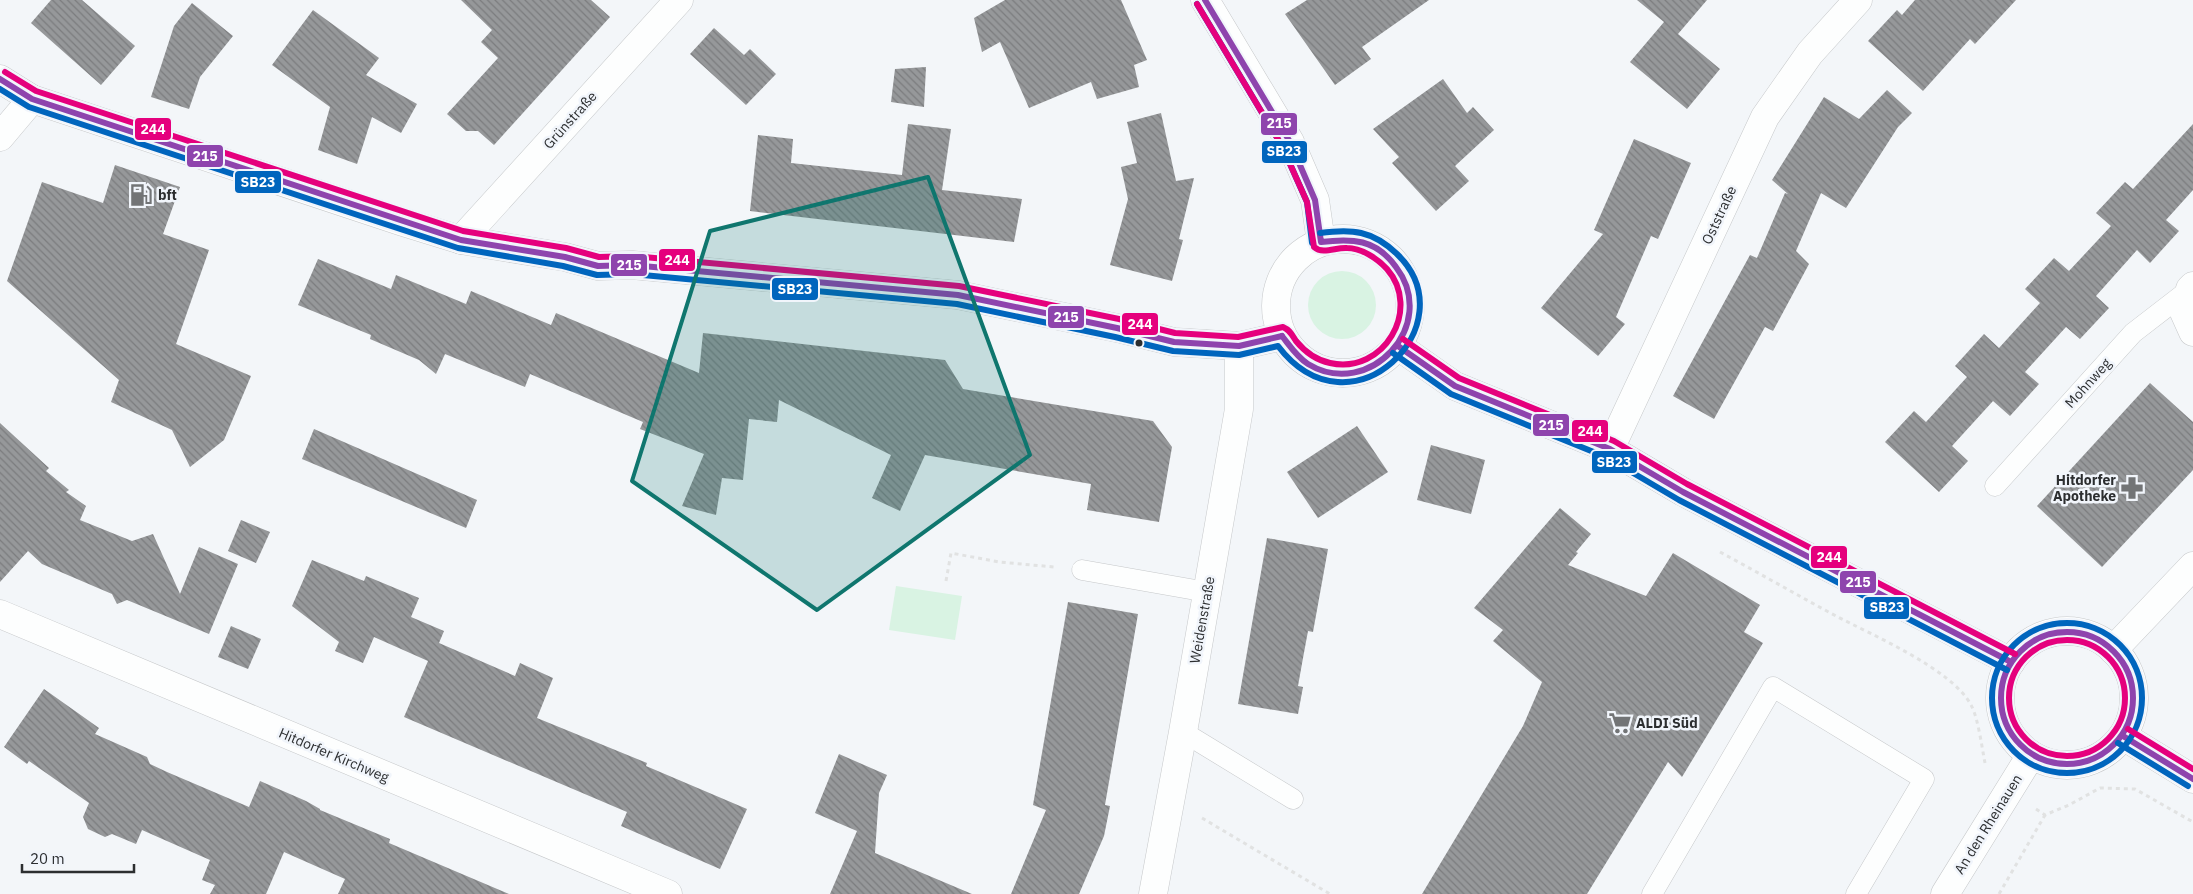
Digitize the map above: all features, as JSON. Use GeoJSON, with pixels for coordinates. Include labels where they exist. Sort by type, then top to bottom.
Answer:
{"type":"FeatureCollection","features":[{"type":"Feature","properties":{"kind":"street","name":"Grünstraße"},"geometry":{"type":"LineString","coordinates":[[461,240],[679,0]]}},
{"type":"Feature","properties":{"kind":"street"},"geometry":{"type":"LineString","coordinates":[[1205,0],[1290,142],[1315,200],[1322,242]]}},
{"type":"Feature","properties":{"kind":"street","name":"Oststraße"},"geometry":{"type":"LineString","coordinates":[[1610,449],[1766,117],[1810,53],[1858,0]]}},
{"type":"Feature","properties":{"kind":"street"},"geometry":{"type":"LineString","coordinates":[[0,78],[32,98],[461,240],[565,257],[598,266],[632,264],[958,295],[1117,328],[1174,342],[1239,346],[1282,336]]}},
{"type":"Feature","properties":{"kind":"street"},"geometry":{"type":"LineString","coordinates":[[0,137],[32,98]]}},
{"type":"Feature","properties":{"kind":"street"},"geometry":{"type":"LineString","coordinates":[[1349,239],[1376,248],[1397,266],[1409,292],[1409,320],[1398,346],[1381,362],[1360,372],[1337,374],[1314,368],[1295,354],[1282,336],[1275,308],[1280,280],[1297,256],[1322,242],[1349,239]]}},
{"type":"Feature","properties":{"kind":"street","name":"Mohnweg"},"geometry":{"type":"LineString","coordinates":[[2191,288],[2184,312],[2193,332]]}},
{"type":"Feature","properties":{"kind":"street","name":"Weidenstraße"},"geometry":{"type":"LineString","coordinates":[[1153,894],[1184,732],[1239,409],[1239,346]]}},
{"type":"Feature","properties":{"kind":"street"},"geometry":{"type":"LineString","coordinates":[[1398,346],[1455,386],[1610,449],[1683,492],[2011,662]]}},
{"type":"Feature","properties":{"kind":"street"},"geometry":{"type":"LineString","coordinates":[[2113,650],[2193,566]]}},
{"type":"Feature","properties":{"kind":"street","name":"Hitdorfer Kirchweg"},"geometry":{"type":"LineString","coordinates":[[0,614],[668,894]]}},
{"type":"Feature","properties":{"kind":"street"},"geometry":{"type":"LineString","coordinates":[[2071,631],[2093,636],[2113,650],[2127,668],[2134,691],[2133,714],[2123,736],[2109,751],[2091,761],[2071,766],[2050,763],[2031,755],[2016,741],[2004,723],[2000,702],[2002,681],[2011,662],[2026,645],[2047,634],[2071,631]]}},
{"type":"Feature","properties":{"kind":"street"},"geometry":{"type":"LineString","coordinates":[[2123,736],[2193,780]]}},
{"type":"Feature","properties":{"kind":"street","name":"An den Rheinauen"},"geometry":{"type":"LineString","coordinates":[[1946,894],[2031,755]]}},
{"type":"Feature","properties":{"kind":"lane","name":"Mohnweg"},"geometry":{"type":"LineString","coordinates":[[1995,486],[2133,332],[2191,288]]}},
{"type":"Feature","properties":{"kind":"lane"},"geometry":{"type":"LineString","coordinates":[[1082,570],[1207,592]]}},
{"type":"Feature","properties":{"kind":"lane"},"geometry":{"type":"LineString","coordinates":[[1652,894],[1773,687],[1924,779],[1856,894]]}},
{"type":"Feature","properties":{"kind":"lane"},"geometry":{"type":"LineString","coordinates":[[1184,732],[1293,799]]}},
{"type":"Feature","properties":{"kind":"path"},"geometry":{"type":"LineString","coordinates":[[1718,550],[1837,616],[1904,650],[1963,693],[1972,706],[1986,767],[2008,790],[2045,815]]}},
{"type":"Feature","properties":{"kind":"path"},"geometry":{"type":"LineString","coordinates":[[946,582],[952,553],[1000,562],[1082,570]]}},
{"type":"Feature","properties":{"kind":"path"},"geometry":{"type":"LineString","coordinates":[[1999,894],[2045,815],[2069,805],[2100,788],[2135,789],[2193,822]]}},
{"type":"Feature","properties":{"kind":"path"},"geometry":{"type":"LineString","coordinates":[[1171,800],[1330,894]]}},
{"type":"Feature","properties":{"kind":"highlighted area"},"geometry":{"type":"Polygon","coordinates":[[[928,177],[1030,455],[817,610],[632,481],[710,231],[928,177]]]}},
{"type":"Feature","properties":{"kind":"green space"},"geometry":{"type":"Polygon","coordinates":[[[1349,271],[1361,277],[1370,286],[1376,298],[1374,318],[1366,329],[1349,339],[1335,339],[1318,329],[1310,318],[1308,298],[1318,281],[1329,273],[1349,271]]]}},
{"type":"Feature","properties":{"kind":"green space"},"geometry":{"type":"Polygon","coordinates":[[[896,586],[962,596],[955,640],[889,630],[896,586]]]}},
{"type":"Feature","properties":{"kind":"building"},"geometry":{"type":"Polygon","coordinates":[[[51,0],[82,0],[135,46],[101,85],[31,23],[51,0]]]}},
{"type":"Feature","properties":{"kind":"building"},"geometry":{"type":"Polygon","coordinates":[[[461,0],[591,0],[610,17],[494,145],[478,131],[466,131],[447,114],[498,58],[481,42],[492,30],[461,0]]]}},
{"type":"Feature","properties":{"kind":"building"},"geometry":{"type":"Polygon","coordinates":[[[1005,0],[1121,0],[1147,60],[1134,65],[1139,87],[1097,99],[1091,82],[1029,108],[1000,42],[982,52],[974,18],[1005,0]]]}},
{"type":"Feature","properties":{"kind":"building"},"geometry":{"type":"Polygon","coordinates":[[[1307,0],[1429,0],[1362,47],[1371,59],[1335,85],[1285,14],[1307,0]]]}},
{"type":"Feature","properties":{"kind":"building"},"geometry":{"type":"Polygon","coordinates":[[[1637,0],[1707,0],[1678,34],[1720,69],[1687,109],[1630,62],[1664,22],[1637,0]]]}},
{"type":"Feature","properties":{"kind":"building"},"geometry":{"type":"Polygon","coordinates":[[[1915,0],[2016,0],[1975,44],[1970,39],[1923,91],[1868,41],[1897,10],[1902,15],[1915,0]]]}},
{"type":"Feature","properties":{"kind":"building"},"geometry":{"type":"Polygon","coordinates":[[[192,3],[233,36],[200,77],[189,109],[151,97],[174,26],[192,3]]]}},
{"type":"Feature","properties":{"kind":"building"},"geometry":{"type":"Polygon","coordinates":[[[313,10],[379,58],[366,75],[417,104],[401,133],[372,117],[357,164],[318,150],[330,107],[272,65],[313,10]]]}},
{"type":"Feature","properties":{"kind":"building"},"geometry":{"type":"Polygon","coordinates":[[[714,28],[744,55],[750,49],[776,74],[746,105],[690,54],[714,28]]]}},
{"type":"Feature","properties":{"kind":"building"},"geometry":{"type":"Polygon","coordinates":[[[926,67],[924,107],[891,102],[895,69],[926,67]]]}},
{"type":"Feature","properties":{"kind":"building"},"geometry":{"type":"Polygon","coordinates":[[[1443,79],[1467,113],[1473,107],[1494,130],[1455,166],[1469,181],[1436,211],[1392,163],[1399,157],[1373,129],[1443,79]]]}},
{"type":"Feature","properties":{"kind":"building"},"geometry":{"type":"Polygon","coordinates":[[[1887,90],[1912,113],[1898,127],[1846,208],[1821,193],[1796,251],[1809,264],[1773,331],[1765,327],[1714,419],[1673,396],[1750,255],[1757,258],[1785,193],[1788,194],[1772,180],[1824,97],[1859,119],[1887,90]]]}},
{"type":"Feature","properties":{"kind":"building"},"geometry":{"type":"Polygon","coordinates":[[[1161,113],[1176,181],[1194,178],[1179,239],[1183,240],[1172,281],[1110,265],[1128,199],[1121,167],[1137,163],[1127,122],[1161,113]]]}},
{"type":"Feature","properties":{"kind":"building"},"geometry":{"type":"Polygon","coordinates":[[[908,124],[951,129],[942,190],[1022,199],[1014,242],[750,211],[758,135],[793,139],[791,163],[902,175],[908,124]]]}},
{"type":"Feature","properties":{"kind":"building"},"geometry":{"type":"Polygon","coordinates":[[[2193,124],[2193,190],[2166,220],[2179,231],[2150,263],[2137,250],[2096,296],[2109,308],[2080,339],[2066,327],[2025,372],[2039,384],[2010,416],[1993,401],[1952,446],[1968,461],[1939,492],[1885,442],[1914,411],[1926,422],[1967,377],[1955,366],[1984,334],[1999,348],[2040,303],[2025,289],[2054,258],[2069,271],[2111,226],[2096,213],[2125,182],[2133,189],[2193,124]]]}},
{"type":"Feature","properties":{"kind":"building"},"geometry":{"type":"Polygon","coordinates":[[[1634,139],[1691,163],[1658,239],[1651,236],[1616,317],[1625,324],[1598,356],[1541,308],[1603,234],[1594,230],[1634,139]]]}},
{"type":"Feature","properties":{"kind":"building"},"geometry":{"type":"Polygon","coordinates":[[[115,165],[180,187],[163,234],[209,250],[176,344],[251,376],[224,440],[190,467],[172,430],[111,402],[119,380],[7,281],[42,182],[103,203],[115,165]]]}},
{"type":"Feature","properties":{"kind":"building"},"geometry":{"type":"Polygon","coordinates":[[[318,259],[391,289],[396,275],[466,304],[471,291],[551,325],[556,313],[699,373],[703,333],[945,360],[963,389],[1153,421],[1172,447],[1159,522],[1087,510],[1091,484],[925,455],[900,511],[872,498],[891,455],[779,400],[777,422],[749,419],[743,480],[722,478],[716,515],[682,506],[704,454],[640,429],[643,422],[530,374],[525,387],[445,354],[436,374],[419,360],[370,339],[371,335],[298,305],[318,259]]]}},
{"type":"Feature","properties":{"kind":"building"},"geometry":{"type":"Polygon","coordinates":[[[2150,383],[2193,422],[2193,470],[2102,567],[2037,506],[2150,383]]]}},
{"type":"Feature","properties":{"kind":"building"},"geometry":{"type":"Polygon","coordinates":[[[0,423],[49,468],[46,471],[69,490],[66,492],[86,506],[80,520],[132,541],[153,534],[180,594],[199,547],[238,564],[209,634],[127,600],[117,604],[112,594],[42,564],[28,551],[0,582],[0,423]]]}},
{"type":"Feature","properties":{"kind":"building"},"geometry":{"type":"Polygon","coordinates":[[[1357,426],[1388,472],[1318,518],[1287,472],[1357,426]]]}},
{"type":"Feature","properties":{"kind":"building"},"geometry":{"type":"Polygon","coordinates":[[[314,429],[477,500],[466,528],[302,459],[314,429]]]}},
{"type":"Feature","properties":{"kind":"building"},"geometry":{"type":"Polygon","coordinates":[[[1431,445],[1485,460],[1471,514],[1417,500],[1431,445]]]}},
{"type":"Feature","properties":{"kind":"building","name":"ALDI Süd"},"geometry":{"type":"Polygon","coordinates":[[[1560,508],[1591,534],[1568,565],[1646,596],[1673,553],[1760,605],[1744,632],[1763,643],[1682,777],[1668,762],[1587,894],[1422,894],[1523,726],[1542,682],[1493,641],[1503,630],[1474,608],[1560,508]]]}},
{"type":"Feature","properties":{"kind":"building"},"geometry":{"type":"Polygon","coordinates":[[[241,520],[270,532],[256,563],[228,551],[241,520]]]}},
{"type":"Feature","properties":{"kind":"building"},"geometry":{"type":"Polygon","coordinates":[[[1267,538],[1328,549],[1313,632],[1308,631],[1303,658],[1298,686],[1303,687],[1298,714],[1238,704],[1267,538]]]}},
{"type":"Feature","properties":{"kind":"building"},"geometry":{"type":"Polygon","coordinates":[[[312,560],[364,581],[366,576],[419,598],[411,617],[444,631],[439,643],[515,676],[520,663],[553,678],[537,718],[647,763],[646,766],[747,809],[720,869],[621,826],[627,812],[404,717],[428,661],[374,637],[363,663],[335,651],[339,642],[292,606],[312,560]]]}},
{"type":"Feature","properties":{"kind":"building"},"geometry":{"type":"Polygon","coordinates":[[[1068,602],[1138,614],[1105,805],[1110,806],[1104,836],[1079,894],[1011,894],[1046,810],[1033,805],[1068,602]]]}},
{"type":"Feature","properties":{"kind":"building"},"geometry":{"type":"Polygon","coordinates":[[[231,626],[261,639],[248,669],[218,657],[231,626]]]}},
{"type":"Feature","properties":{"kind":"building"},"geometry":{"type":"Polygon","coordinates":[[[44,689],[99,728],[95,734],[147,757],[150,764],[167,772],[249,807],[260,781],[306,801],[320,810],[390,839],[389,843],[509,894],[338,894],[345,879],[284,852],[266,894],[210,894],[215,885],[202,880],[210,860],[142,830],[136,844],[112,834],[105,837],[88,829],[83,817],[89,803],[29,761],[27,764],[4,747],[44,689]]]}},
{"type":"Feature","properties":{"kind":"building"},"geometry":{"type":"Polygon","coordinates":[[[839,754],[887,775],[879,793],[875,853],[972,894],[830,894],[857,831],[815,813],[839,754]]]}},
{"type":"Feature","properties":{"kind":"transit line","name":"215"},"geometry":{"type":"LineString","coordinates":[[1205,0],[1290,142],[1315,200],[1321,242],[1343,240],[1363,242],[1372,246],[1380,251],[1396,267],[1407,289],[1409,312],[1404,333],[1391,351],[1374,365],[1354,373],[1331,373],[1308,364],[1297,355],[1282,336]]}},
{"type":"Feature","properties":{"kind":"transit line","name":"SB23"},"geometry":{"type":"LineString","coordinates":[[1197,4],[1282,146],[1307,202],[1312,243]]}},
{"type":"Feature","properties":{"kind":"transit line","name":"244"},"geometry":{"type":"LineString","coordinates":[[5,72],[36,91],[463,231],[566,248],[599,257],[633,256],[959,286],[1119,319],[1175,333],[1238,337],[1283,327],[1289,331],[1303,349],[1320,360],[1330,363],[1349,364],[1367,359],[1381,349],[1392,336],[1399,319],[1400,302],[1397,285],[1383,265],[1363,252],[1352,248],[1325,251],[1314,247],[1307,202],[1282,146],[1197,4]]}},
{"type":"Feature","properties":{"kind":"transit line","name":"215"},"geometry":{"type":"LineString","coordinates":[[0,79],[32,99],[461,240],[565,257],[598,266],[632,265],[958,295],[1117,328],[1174,342],[1239,346],[1282,336]]}},
{"type":"Feature","properties":{"kind":"transit line","name":"SB23"},"geometry":{"type":"LineString","coordinates":[[0,89],[29,107],[458,248],[563,266],[597,275],[632,274],[957,304],[1173,351],[1239,355],[1278,346],[1307,372],[1338,382],[1367,378],[1392,362],[1411,339],[1419,311],[1416,282],[1397,254],[1379,240],[1361,233],[1342,231],[1320,233]]}},
{"type":"Feature","properties":{"kind":"transit line","name":"244"},"geometry":{"type":"LineString","coordinates":[[1403,339],[1459,378],[1614,441],[1687,484],[2015,654]]}},
{"type":"Feature","properties":{"kind":"transit line","name":"215"},"geometry":{"type":"LineString","coordinates":[[1398,346],[1455,386],[1610,449],[1683,492],[2011,662]]}},
{"type":"Feature","properties":{"kind":"transit line","name":"SB23"},"geometry":{"type":"LineString","coordinates":[[1393,353],[1451,394],[1606,457],[1679,500],[2007,670]]}},
{"type":"Feature","properties":{"kind":"transit line","name":"SB23"},"geometry":{"type":"LineString","coordinates":[[2067,623],[2082,624],[2096,629],[2109,635],[2120,645],[2130,656],[2136,669],[2141,683],[2142,698],[2141,713],[2136,727],[2130,740],[2120,751],[2109,761],[2096,767],[2082,772],[2067,773],[2052,772],[2038,767],[2025,761],[2014,751],[2004,740],[1998,727],[1993,713],[1992,698],[1993,683],[1998,669],[2004,656],[2014,645],[2025,635],[2038,629],[2052,624],[2067,623]]}},
{"type":"Feature","properties":{"kind":"transit line","name":"215"},"geometry":{"type":"LineString","coordinates":[[2067,632],[2080,633],[2092,637],[2114,651],[2128,673],[2132,685],[2133,698],[2132,711],[2128,723],[2114,745],[2092,759],[2080,763],[2067,764],[2054,763],[2042,759],[2020,745],[2006,723],[2002,711],[2001,698],[2002,685],[2006,673],[2020,651],[2042,637],[2054,633],[2067,632]]}},
{"type":"Feature","properties":{"kind":"transit line","name":"244"},"geometry":{"type":"LineString","coordinates":[[2067,640],[2089,645],[2108,657],[2120,676],[2125,698],[2120,720],[2108,739],[2089,751],[2067,756],[2045,751],[2026,739],[2014,720],[2009,698],[2014,676],[2026,657],[2045,645],[2067,640]]}},
{"type":"Feature","properties":{"kind":"transit line","name":"244"},"geometry":{"type":"LineString","coordinates":[[2128,729],[2193,769]]}},
{"type":"Feature","properties":{"kind":"transit line","name":"215"},"geometry":{"type":"LineString","coordinates":[[2123,736],[2193,779]]}},
{"type":"Feature","properties":{"kind":"transit line","name":"SB23"},"geometry":{"type":"LineString","coordinates":[[2118,743],[2188,786]]}},
{"type":"Feature","properties":{"kind":"place","name":"bft"},"geometry":{"type":"Point","coordinates":[141,195]}},
{"type":"Feature","properties":{"kind":"place","name":"Hitdorfer Apotheke"},"geometry":{"type":"Point","coordinates":[2132,488]}},
{"type":"Feature","properties":{"kind":"place","name":"ALDI Süd"},"geometry":{"type":"Point","coordinates":[1620,723]}}]}
